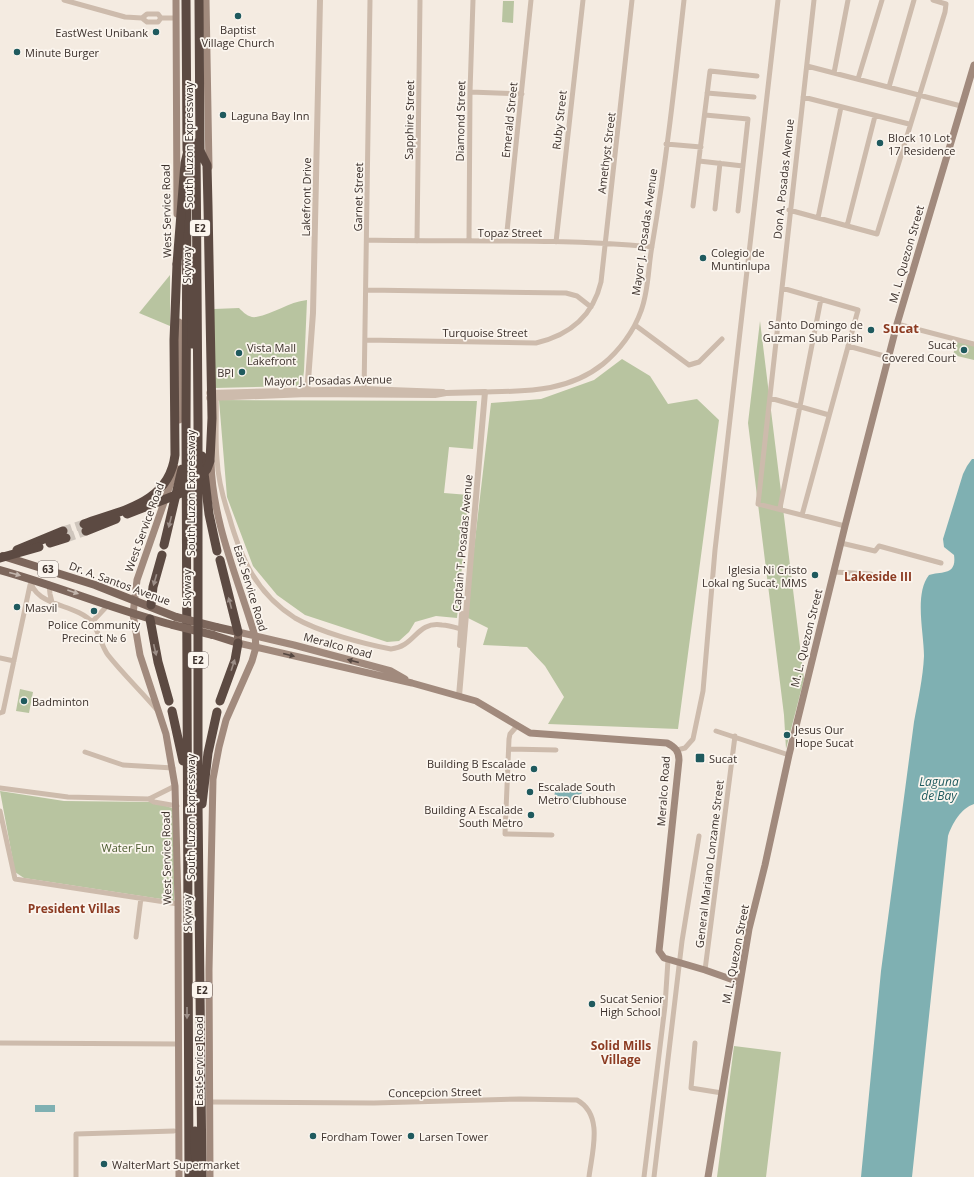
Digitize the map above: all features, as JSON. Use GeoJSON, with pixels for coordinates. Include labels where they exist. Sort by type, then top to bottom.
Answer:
{"type":"FeatureCollection","features":[{"type":"Feature","properties":{"kind":"highway","name":"Skyway"},"geometry":{"type":"LineString","coordinates":[[187,0],[193,142],[198,414],[198,804],[203,1177]]}},
{"type":"Feature","properties":{"kind":"highway","name":"South Luzon Expressway"},"geometry":{"type":"LineString","coordinates":[[187,0],[186,426],[189,1177]]}},
{"type":"Feature","properties":{"kind":"highway","name":"Skyway"},"geometry":{"type":"LineString","coordinates":[[195,0],[193,142],[192,804],[196,1177]]}},
{"type":"Feature","properties":{"kind":"highway","name":"South Luzon Expressway"},"geometry":{"type":"LineString","coordinates":[[199,0],[202,456],[203,1177]]}},
{"type":"Feature","properties":{"kind":"highway"},"geometry":{"type":"LineString","coordinates":[[193,142],[207,165],[212,418],[210,461],[207,469],[189,490],[85,527],[148,499],[165,484],[174,465],[174,340],[177,264],[185,164],[193,142]]}},
{"type":"Feature","properties":{"kind":"highway"},"geometry":{"type":"LineString","coordinates":[[164,545],[182,473],[186,426]]}},
{"type":"Feature","properties":{"kind":"highway"},"geometry":{"type":"LineString","coordinates":[[202,456],[209,514],[217,551]]}},
{"type":"Feature","properties":{"kind":"highway"},"geometry":{"type":"LineString","coordinates":[[0,556],[16,554],[65,535]]}},
{"type":"Feature","properties":{"kind":"highway"},"geometry":{"type":"LineString","coordinates":[[151,605],[153,587],[162,555]]}},
{"type":"Feature","properties":{"kind":"highway"},"geometry":{"type":"LineString","coordinates":[[220,560],[238,632]]}},
{"type":"Feature","properties":{"kind":"highway"},"geometry":{"type":"LineString","coordinates":[[150,619],[158,662],[169,701]]}},
{"type":"Feature","properties":{"kind":"highway"},"geometry":{"type":"LineString","coordinates":[[220,701],[235,660],[238,643]]}},
{"type":"Feature","properties":{"kind":"highway"},"geometry":{"type":"LineString","coordinates":[[172,711],[184,765],[187,806]]}},
{"type":"Feature","properties":{"kind":"highway"},"geometry":{"type":"LineString","coordinates":[[202,804],[208,753],[217,712]]}},
{"type":"Feature","properties":{"kind":"main road","name":"West Service Road"},"geometry":{"type":"LineString","coordinates":[[176,0],[179,449],[172,480],[142,564],[134,599],[133,614],[140,655],[162,719],[173,768],[177,806],[179,1177]]}},
{"type":"Feature","properties":{"kind":"main road","name":"East Service Road"},"geometry":{"type":"LineString","coordinates":[[206,0],[209,153],[207,328],[213,395],[210,410],[212,485],[228,549],[255,636],[256,647],[249,669],[233,703],[222,734],[213,779],[209,970],[210,1177]]}},
{"type":"Feature","properties":{"kind":"main road","name":"M. L. Quezon Street"},"geometry":{"type":"LineString","coordinates":[[708,1177],[739,982],[749,929],[766,865],[789,755],[888,357],[974,65]]}},
{"type":"Feature","properties":{"kind":"main road","name":"Dr. A. Santos Avenue"},"geometry":{"type":"LineString","coordinates":[[0,556],[44,567],[151,605],[176,617],[255,636]]}},
{"type":"Feature","properties":{"kind":"main road","name":"Dr. A. Santos Avenue"},"geometry":{"type":"LineString","coordinates":[[0,570],[30,582],[49,584],[109,604],[133,614],[256,647]]}},
{"type":"Feature","properties":{"kind":"main road"},"geometry":{"type":"LineString","coordinates":[[109,604],[114,592]]}},
{"type":"Feature","properties":{"kind":"main road"},"geometry":{"type":"LineString","coordinates":[[150,619],[151,605]]}},
{"type":"Feature","properties":{"kind":"main road"},"geometry":{"type":"LineString","coordinates":[[238,632],[238,643]]}},
{"type":"Feature","properties":{"kind":"main road","name":"Meralco Road"},"geometry":{"type":"LineString","coordinates":[[255,636],[391,671],[412,683]]}},
{"type":"Feature","properties":{"kind":"main road","name":"Meralco Road"},"geometry":{"type":"LineString","coordinates":[[256,647],[412,683],[480,703],[517,726],[537,734],[667,744],[676,750],[679,755],[677,785],[659,944],[662,956],[668,960]]}},
{"type":"Feature","properties":{"kind":"main road"},"geometry":{"type":"LineString","coordinates":[[668,960],[705,970],[739,982]]}},
{"type":"Feature","properties":{"kind":"street"},"geometry":{"type":"LineString","coordinates":[[64,0],[125,17],[142,18],[147,22],[158,22],[161,18],[176,18]]}},
{"type":"Feature","properties":{"kind":"street","name":"Lakefront Drive"},"geometry":{"type":"LineString","coordinates":[[307,392],[313,313],[320,0]]}},
{"type":"Feature","properties":{"kind":"street","name":"Garnet Street"},"geometry":{"type":"LineString","coordinates":[[364,391],[370,0]]}},
{"type":"Feature","properties":{"kind":"street","name":"Sapphire Street"},"geometry":{"type":"LineString","coordinates":[[417,241],[420,0]]}},
{"type":"Feature","properties":{"kind":"street","name":"Diamond Street"},"geometry":{"type":"LineString","coordinates":[[469,241],[470,92],[473,0]]}},
{"type":"Feature","properties":{"kind":"street","name":"Emerald Street"},"geometry":{"type":"LineString","coordinates":[[506,241],[531,0]]}},
{"type":"Feature","properties":{"kind":"street","name":"Ruby Street"},"geometry":{"type":"LineString","coordinates":[[556,242],[583,0]]}},
{"type":"Feature","properties":{"kind":"street","name":"Amethyst Street"},"geometry":{"type":"LineString","coordinates":[[592,307],[598,296],[601,282],[632,0]]}},
{"type":"Feature","properties":{"kind":"street","name":"Mayor J. Posadas Avenue"},"geometry":{"type":"LineString","coordinates":[[213,395],[364,391],[436,391],[446,393],[542,390],[581,378],[603,364],[625,340],[635,325],[645,297],[660,203],[684,0]]}},
{"type":"Feature","properties":{"kind":"street"},"geometry":{"type":"LineString","coordinates":[[676,750],[685,748],[693,739],[703,691],[715,550],[778,0]]}},
{"type":"Feature","properties":{"kind":"street","name":"Don A. Posadas Avenue"},"geometry":{"type":"LineString","coordinates":[[780,508],[758,504],[782,288],[789,210],[814,0]]}},
{"type":"Feature","properties":{"kind":"street"},"geometry":{"type":"LineString","coordinates":[[834,73],[848,0]]}},
{"type":"Feature","properties":{"kind":"street"},"geometry":{"type":"LineString","coordinates":[[858,79],[882,0]]}},
{"type":"Feature","properties":{"kind":"street"},"geometry":{"type":"LineString","coordinates":[[889,87],[914,0]]}},
{"type":"Feature","properties":{"kind":"street"},"geometry":{"type":"LineString","coordinates":[[789,210],[877,234],[909,124],[920,95],[946,4],[933,0]]}},
{"type":"Feature","properties":{"kind":"street"},"geometry":{"type":"LineString","coordinates":[[142,18],[147,14],[158,14],[161,18]]}},
{"type":"Feature","properties":{"kind":"street"},"geometry":{"type":"LineString","coordinates":[[806,66],[961,106]]}},
{"type":"Feature","properties":{"kind":"street"},"geometry":{"type":"LineString","coordinates":[[693,206],[710,71],[757,76]]}},
{"type":"Feature","properties":{"kind":"street"},"geometry":{"type":"LineString","coordinates":[[470,92],[522,94]]}},
{"type":"Feature","properties":{"kind":"street"},"geometry":{"type":"LineString","coordinates":[[708,93],[754,97]]}},
{"type":"Feature","properties":{"kind":"street"},"geometry":{"type":"LineString","coordinates":[[803,97],[909,124]]}},
{"type":"Feature","properties":{"kind":"street"},"geometry":{"type":"LineString","coordinates":[[818,218],[841,107]]}},
{"type":"Feature","properties":{"kind":"street"},"geometry":{"type":"LineString","coordinates":[[705,116],[748,119],[738,212]]}},
{"type":"Feature","properties":{"kind":"street"},"geometry":{"type":"LineString","coordinates":[[847,226],[875,116]]}},
{"type":"Feature","properties":{"kind":"street"},"geometry":{"type":"LineString","coordinates":[[666,144],[701,147]]}},
{"type":"Feature","properties":{"kind":"street"},"geometry":{"type":"LineString","coordinates":[[699,161],[743,166]]}},
{"type":"Feature","properties":{"kind":"street"},"geometry":{"type":"LineString","coordinates":[[715,209],[720,163]]}},
{"type":"Feature","properties":{"kind":"street","name":"Topaz Street"},"geometry":{"type":"LineString","coordinates":[[367,240],[605,243],[652,247]]}},
{"type":"Feature","properties":{"kind":"street"},"geometry":{"type":"LineString","coordinates":[[782,288],[858,310],[802,515]]}},
{"type":"Feature","properties":{"kind":"street"},"geometry":{"type":"LineString","coordinates":[[366,290],[566,293],[577,296],[592,307]]}},
{"type":"Feature","properties":{"kind":"street"},"geometry":{"type":"LineString","coordinates":[[821,299],[780,508],[845,526]]}},
{"type":"Feature","properties":{"kind":"street","name":"Turquoise Street"},"geometry":{"type":"LineString","coordinates":[[365,340],[536,342],[547,340],[576,326],[592,307]]}},
{"type":"Feature","properties":{"kind":"street"},"geometry":{"type":"LineString","coordinates":[[897,324],[974,344]]}},
{"type":"Feature","properties":{"kind":"street"},"geometry":{"type":"LineString","coordinates":[[635,325],[689,365],[699,362],[722,339]]}},
{"type":"Feature","properties":{"kind":"street"},"geometry":{"type":"LineString","coordinates":[[848,346],[888,357]]}},
{"type":"Feature","properties":{"kind":"street","name":"Captain T. Posadas Avenue"},"geometry":{"type":"LineString","coordinates":[[457,696],[483,392]]}},
{"type":"Feature","properties":{"kind":"street"},"geometry":{"type":"LineString","coordinates":[[213,395],[217,460],[223,498],[243,560],[267,595],[287,612],[309,624],[391,649],[402,648],[421,629],[430,626],[442,624],[463,630]]}},
{"type":"Feature","properties":{"kind":"street"},"geometry":{"type":"LineString","coordinates":[[770,398],[829,415]]}},
{"type":"Feature","properties":{"kind":"street"},"geometry":{"type":"LineString","coordinates":[[841,542],[875,551],[879,546],[941,563]]}},
{"type":"Feature","properties":{"kind":"street"},"geometry":{"type":"LineString","coordinates":[[834,572],[871,574]]}},
{"type":"Feature","properties":{"kind":"street"},"geometry":{"type":"LineString","coordinates":[[30,582],[45,600],[75,611],[92,622],[107,654],[145,695],[162,719]]}},
{"type":"Feature","properties":{"kind":"street"},"geometry":{"type":"LineString","coordinates":[[0,713],[3,712],[30,582]]}},
{"type":"Feature","properties":{"kind":"street"},"geometry":{"type":"LineString","coordinates":[[49,584],[52,602]]}},
{"type":"Feature","properties":{"kind":"street"},"geometry":{"type":"LineString","coordinates":[[92,622],[109,604]]}},
{"type":"Feature","properties":{"kind":"street"},"geometry":{"type":"LineString","coordinates":[[0,658],[14,661]]}},
{"type":"Feature","properties":{"kind":"street"},"geometry":{"type":"LineString","coordinates":[[517,726],[510,734],[505,834],[552,835]]}},
{"type":"Feature","properties":{"kind":"street"},"geometry":{"type":"LineString","coordinates":[[716,731],[789,755]]}},
{"type":"Feature","properties":{"kind":"street","name":"General Mariano Lonzame Street"},"geometry":{"type":"LineString","coordinates":[[705,970],[714,912],[735,736]]}},
{"type":"Feature","properties":{"kind":"street"},"geometry":{"type":"LineString","coordinates":[[509,749],[556,750]]}},
{"type":"Feature","properties":{"kind":"street"},"geometry":{"type":"LineString","coordinates":[[85,752],[123,765],[173,768]]}},
{"type":"Feature","properties":{"kind":"street"},"geometry":{"type":"LineString","coordinates":[[0,788],[68,797],[150,799],[175,786]]}},
{"type":"Feature","properties":{"kind":"street"},"geometry":{"type":"LineString","coordinates":[[150,799],[154,802],[177,806]]}},
{"type":"Feature","properties":{"kind":"street"},"geometry":{"type":"LineString","coordinates":[[0,810],[15,879],[178,904]]}},
{"type":"Feature","properties":{"kind":"street"},"geometry":{"type":"LineString","coordinates":[[654,1177],[679,964],[699,836]]}},
{"type":"Feature","properties":{"kind":"street"},"geometry":{"type":"LineString","coordinates":[[136,937],[141,898]]}},
{"type":"Feature","properties":{"kind":"street"},"geometry":{"type":"LineString","coordinates":[[644,1177],[665,1006],[668,960]]}},
{"type":"Feature","properties":{"kind":"street"},"geometry":{"type":"LineString","coordinates":[[0,1043],[179,1044]]}},
{"type":"Feature","properties":{"kind":"street"},"geometry":{"type":"LineString","coordinates":[[695,1043],[691,1088],[722,1093]]}},
{"type":"Feature","properties":{"kind":"street","name":"Concepcion Street"},"geometry":{"type":"LineString","coordinates":[[210,1102],[374,1103],[520,1099],[577,1100],[589,1110],[594,1120],[589,1177]]}},
{"type":"Feature","properties":{"kind":"street"},"geometry":{"type":"LineString","coordinates":[[76,1177],[76,1134],[174,1132]]}},
{"type":"Feature","properties":{"kind":"green space"},"geometry":{"type":"Polygon","coordinates":[[[503,1],[514,1],[513,23],[502,22],[503,1]]]}},
{"type":"Feature","properties":{"kind":"green space"},"geometry":{"type":"Polygon","coordinates":[[[170,275],[170,326],[139,313],[170,275]]]}},
{"type":"Feature","properties":{"kind":"green space"},"geometry":{"type":"Polygon","coordinates":[[[307,300],[302,386],[214,388],[214,309],[239,308],[249,316],[256,317],[300,301],[307,300]]]}},
{"type":"Feature","properties":{"kind":"green space"},"geometry":{"type":"Polygon","coordinates":[[[760,321],[804,679],[786,749],[784,715],[748,423],[760,321]]]}},
{"type":"Feature","properties":{"kind":"green space","name":"Sucat Covered Court"},"geometry":{"type":"Polygon","coordinates":[[[957,341],[974,345],[974,360],[953,355],[957,341]]]}},
{"type":"Feature","properties":{"kind":"green space"},"geometry":{"type":"Polygon","coordinates":[[[622,359],[650,376],[668,404],[697,399],[719,420],[678,729],[548,724],[564,697],[545,666],[527,647],[483,645],[488,628],[466,617],[491,403],[541,399],[594,380],[622,359]]]}},
{"type":"Feature","properties":{"kind":"green space"},"geometry":{"type":"Polygon","coordinates":[[[219,400],[477,401],[473,449],[449,447],[444,493],[469,495],[457,618],[436,616],[415,622],[409,632],[399,641],[387,642],[305,615],[277,595],[253,566],[227,497],[219,400]]]}},
{"type":"Feature","properties":{"kind":"green space","name":"Badminton"},"geometry":{"type":"Polygon","coordinates":[[[20,689],[33,692],[29,713],[16,711],[20,689]]]}},
{"type":"Feature","properties":{"kind":"green space","name":"Water Fun"},"geometry":{"type":"Polygon","coordinates":[[[0,791],[64,801],[154,802],[175,809],[174,901],[24,878],[15,872],[0,791]]]}},
{"type":"Feature","properties":{"kind":"green space"},"geometry":{"type":"Polygon","coordinates":[[[734,1046],[781,1052],[766,1177],[717,1177],[734,1046]]]}},
{"type":"Feature","properties":{"kind":"water","name":"Laguna de Bay"},"geometry":{"type":"Polygon","coordinates":[[[972,459],[974,459],[974,804],[969,806],[961,813],[952,826],[948,836],[912,1177],[861,1177],[881,971],[924,656],[921,614],[922,592],[924,583],[929,575],[951,570],[953,566],[954,555],[944,547],[943,539],[963,474],[972,459]]]}},
{"type":"Feature","properties":{"kind":"water"},"geometry":{"type":"Polygon","coordinates":[[[574,789],[580,789],[582,793],[580,795],[576,795],[575,800],[554,801],[555,790],[572,791],[574,789]]]}},
{"type":"Feature","properties":{"kind":"water"},"geometry":{"type":"Polygon","coordinates":[[[35,1105],[55,1105],[55,1112],[35,1112],[35,1105]]]}},
{"type":"Feature","properties":{"kind":"tunnel"},"geometry":{"type":"LineString","coordinates":[[63,531],[84,524]]}},
{"type":"Feature","properties":{"kind":"tunnel"},"geometry":{"type":"LineString","coordinates":[[66,538],[86,531]]}},
{"type":"Feature","properties":{"kind":"place","name":"Baptist Village Church"},"geometry":{"type":"Point","coordinates":[238,16]}},
{"type":"Feature","properties":{"kind":"place","name":"EastWest Unibank"},"geometry":{"type":"Point","coordinates":[156,32]}},
{"type":"Feature","properties":{"kind":"place","name":"Minute Burger"},"geometry":{"type":"Point","coordinates":[17,52]}},
{"type":"Feature","properties":{"kind":"place","name":"Laguna Bay Inn"},"geometry":{"type":"Point","coordinates":[223,115]}},
{"type":"Feature","properties":{"kind":"place","name":"Block 10 Lot 17 Residence"},"geometry":{"type":"Point","coordinates":[880,143]}},
{"type":"Feature","properties":{"kind":"place","name":"Colegio de Muntinlupa"},"geometry":{"type":"Point","coordinates":[703,258]}},
{"type":"Feature","properties":{"kind":"place","name":"Santo Domingo de Guzman Sub Parish"},"geometry":{"type":"Point","coordinates":[871,330]}},
{"type":"Feature","properties":{"kind":"place","name":"Sucat Covered Court"},"geometry":{"type":"Point","coordinates":[964,350]}},
{"type":"Feature","properties":{"kind":"place","name":"Vista Mall Lakefront"},"geometry":{"type":"Point","coordinates":[239,353]}},
{"type":"Feature","properties":{"kind":"place","name":"BPI"},"geometry":{"type":"Point","coordinates":[242,372]}},
{"type":"Feature","properties":{"kind":"place","name":"Iglesia Ni Cristo Lokal ng Sucat, MMS"},"geometry":{"type":"Point","coordinates":[815,575]}},
{"type":"Feature","properties":{"kind":"place","name":"Masvil"},"geometry":{"type":"Point","coordinates":[17,607]}},
{"type":"Feature","properties":{"kind":"place","name":"Police Community Precinct № 6"},"geometry":{"type":"Point","coordinates":[94,611]}},
{"type":"Feature","properties":{"kind":"place","name":"Badminton"},"geometry":{"type":"Point","coordinates":[24,701]}},
{"type":"Feature","properties":{"kind":"place","name":"Jesus Our Hope Sucat"},"geometry":{"type":"Point","coordinates":[787,735]}},
{"type":"Feature","properties":{"kind":"place","name":"Sucat"},"geometry":{"type":"Point","coordinates":[700,758]}},
{"type":"Feature","properties":{"kind":"place","name":"Building B Escalade South Metro"},"geometry":{"type":"Point","coordinates":[534,769]}},
{"type":"Feature","properties":{"kind":"place","name":"Escalade South Metro Clubhouse"},"geometry":{"type":"Point","coordinates":[530,792]}},
{"type":"Feature","properties":{"kind":"place","name":"Building A Escalade South Metro"},"geometry":{"type":"Point","coordinates":[531,815]}},
{"type":"Feature","properties":{"kind":"place","name":"Sucat Senior High School"},"geometry":{"type":"Point","coordinates":[592,1004]}},
{"type":"Feature","properties":{"kind":"place","name":"Fordham Tower"},"geometry":{"type":"Point","coordinates":[313,1136]}},
{"type":"Feature","properties":{"kind":"place","name":"Larsen Tower"},"geometry":{"type":"Point","coordinates":[411,1136]}},
{"type":"Feature","properties":{"kind":"place","name":"WalterMart Supermarket"},"geometry":{"type":"Point","coordinates":[104,1164]}},
{"type":"Feature","properties":{"kind":"district","name":"Sucat"},"geometry":{"type":"Point","coordinates":[901,328]}},
{"type":"Feature","properties":{"kind":"district","name":"Lakeside III"},"geometry":{"type":"Point","coordinates":[878,576]}},
{"type":"Feature","properties":{"kind":"district","name":"President Villas"},"geometry":{"type":"Point","coordinates":[74,908]}},
{"type":"Feature","properties":{"kind":"district","name":"Solid Mills Village"},"geometry":{"type":"Point","coordinates":[621,1052]}}]}
